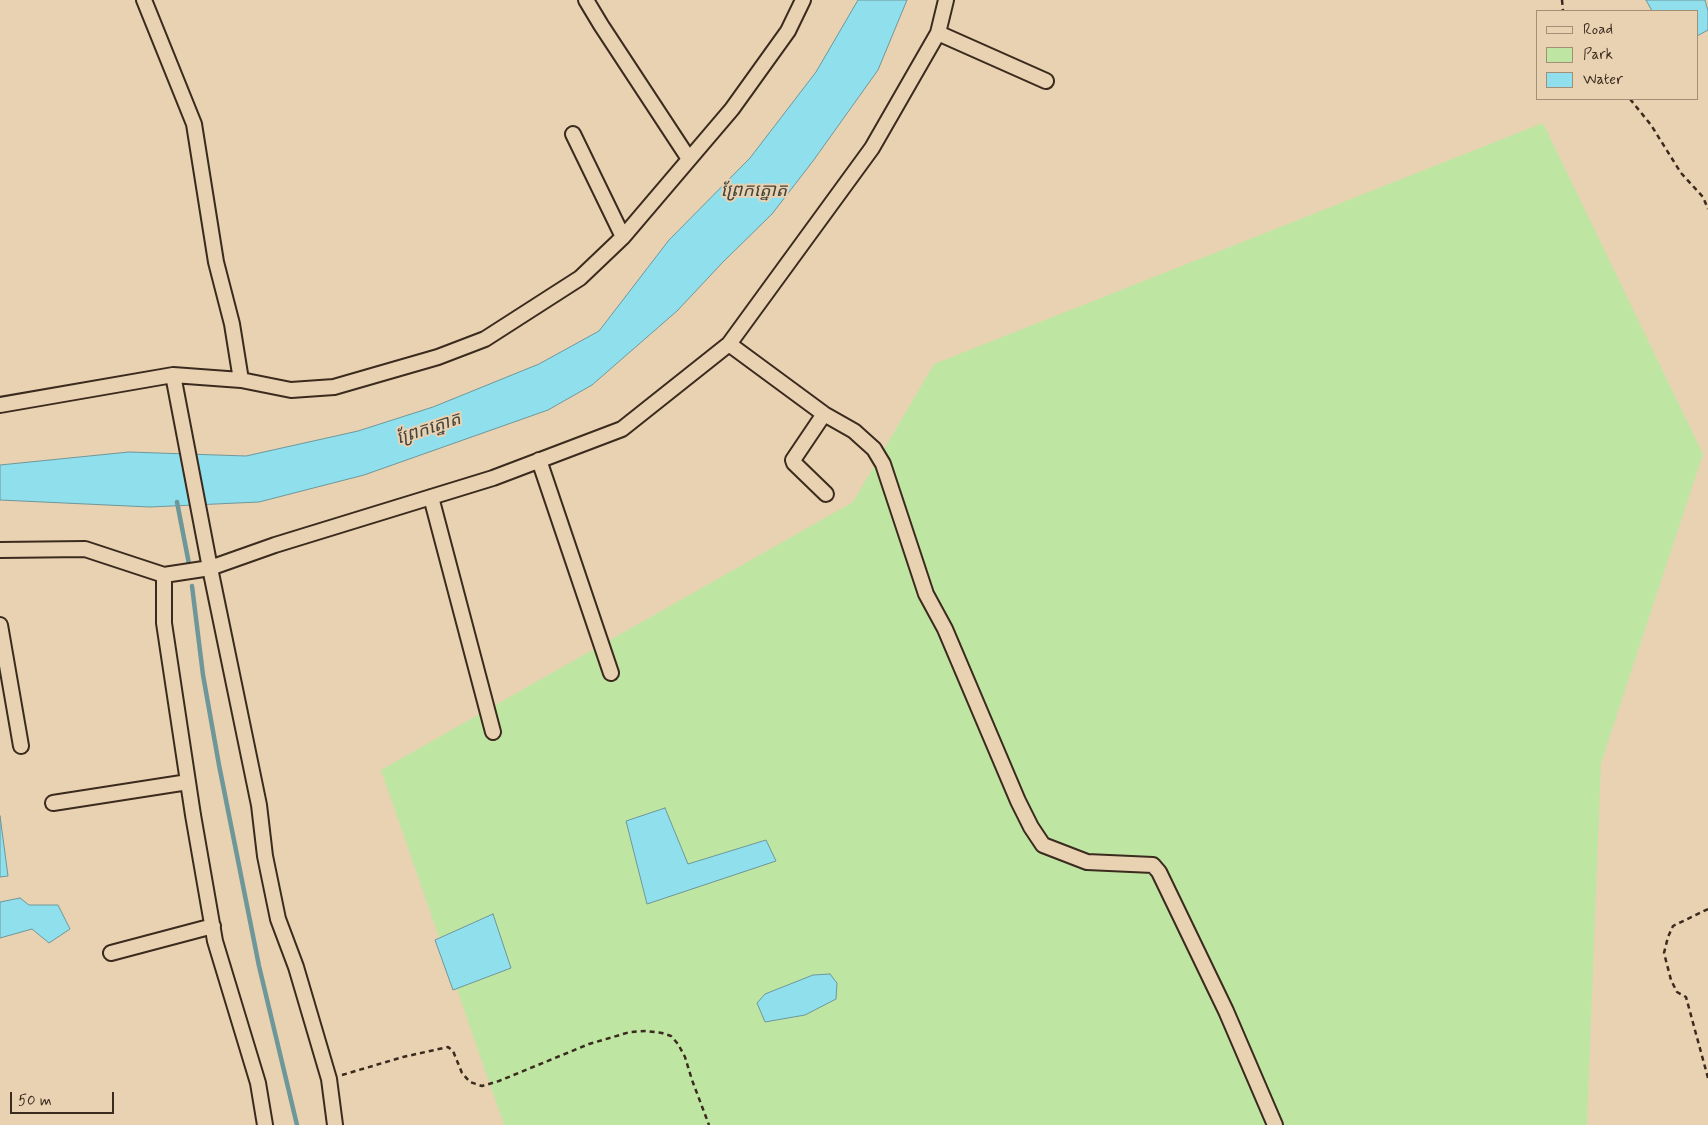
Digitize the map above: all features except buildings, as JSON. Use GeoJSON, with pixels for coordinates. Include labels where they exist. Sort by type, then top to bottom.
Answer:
{"type":"FeatureCollection","features":[{"type":"Feature","properties":{"kind":"street"},"geometry":{"type":"LineString","coordinates":[[144,0],[194,124],[216,262],[232,324],[241,380]]}},
{"type":"Feature","properties":{"kind":"street"},"geometry":{"type":"LineString","coordinates":[[586,0],[689,159]]}},
{"type":"Feature","properties":{"kind":"street"},"geometry":{"type":"LineString","coordinates":[[0,405],[173,375],[241,380],[291,390],[334,387],[438,356],[485,339],[580,278],[623,237],[732,109],[788,32],[803,0]]}},
{"type":"Feature","properties":{"kind":"street"},"geometry":{"type":"LineString","coordinates":[[0,550],[84,548],[164,575],[210,568],[276,545],[492,478],[622,429],[729,344],[872,148],[938,33],[946,0]]}},
{"type":"Feature","properties":{"kind":"street"},"geometry":{"type":"LineString","coordinates":[[938,33],[1046,81]]}},
{"type":"Feature","properties":{"kind":"street"},"geometry":{"type":"LineString","coordinates":[[573,134],[623,237]]}},
{"type":"Feature","properties":{"kind":"street"},"geometry":{"type":"LineString","coordinates":[[729,344],[824,414],[854,430],[874,448],[883,464],[926,594],[945,629],[1018,801],[1031,827],[1043,845],[1087,862],[1118,865],[1153,865],[1159,872],[1226,1011],[1275,1125]]}},
{"type":"Feature","properties":{"kind":"street"},"geometry":{"type":"LineString","coordinates":[[173,375],[210,568],[259,805],[265,856],[278,920],[296,967],[329,1079],[335,1125]]}},
{"type":"Feature","properties":{"kind":"street"},"geometry":{"type":"LineString","coordinates":[[824,414],[793,460],[794,464],[826,494]]}},
{"type":"Feature","properties":{"kind":"street"},"geometry":{"type":"LineString","coordinates":[[538,460],[612,673]]}},
{"type":"Feature","properties":{"kind":"street"},"geometry":{"type":"LineString","coordinates":[[431,497],[493,732]]}},
{"type":"Feature","properties":{"kind":"street"},"geometry":{"type":"LineString","coordinates":[[164,575],[164,623],[215,941],[258,1083],[265,1125]]}},
{"type":"Feature","properties":{"kind":"street"},"geometry":{"type":"LineString","coordinates":[[0,625],[21,746]]}},
{"type":"Feature","properties":{"kind":"street"},"geometry":{"type":"LineString","coordinates":[[53,803],[188,782]]}},
{"type":"Feature","properties":{"kind":"street"},"geometry":{"type":"LineString","coordinates":[[112,953],[213,926]]}},
{"type":"Feature","properties":{"kind":"path"},"geometry":{"type":"LineString","coordinates":[[1631,100],[1651,126],[1681,173],[1703,197],[1708,209]]}},
{"type":"Feature","properties":{"kind":"path"},"geometry":{"type":"LineString","coordinates":[[1708,909],[1673,926],[1664,953],[1671,980],[1677,992],[1686,997],[1708,1078]]}},
{"type":"Feature","properties":{"kind":"path"},"geometry":{"type":"LineString","coordinates":[[329,1079],[403,1057],[448,1047],[453,1052],[462,1073],[470,1082],[482,1086],[589,1044],[630,1032],[646,1030],[662,1032],[671,1036],[678,1044],[685,1057],[709,1125]]}},
{"type":"Feature","properties":{"kind":"green space"},"geometry":{"type":"Polygon","coordinates":[[[1543,123],[1703,454],[1601,763],[1587,1125],[504,1125],[381,770],[853,502],[934,364],[1543,123]]]}},
{"type":"Feature","properties":{"kind":"water","name":"ព្រែកត្នោត"},"geometry":{"type":"Polygon","coordinates":[[[858,0],[907,0],[878,70],[813,161],[772,214],[677,311],[592,385],[548,410],[364,475],[259,502],[150,507],[0,500],[0,465],[129,452],[246,456],[358,431],[433,407],[539,364],[599,331],[669,240],[750,158],[816,72],[858,0]]]}},
{"type":"Feature","properties":{"kind":"water"},"geometry":{"type":"Polygon","coordinates":[[[1646,0],[1705,0],[1708,11],[1708,30],[1698,35],[1698,10],[1651,10],[1646,0]]]}},
{"type":"Feature","properties":{"kind":"water"},"geometry":{"type":"Polygon","coordinates":[[[665,808],[688,864],[766,840],[776,861],[647,904],[626,821],[665,808]]]}},
{"type":"Feature","properties":{"kind":"water"},"geometry":{"type":"Polygon","coordinates":[[[0,816],[8,876],[0,877],[0,816]]]}},
{"type":"Feature","properties":{"kind":"water"},"geometry":{"type":"Polygon","coordinates":[[[20,898],[29,905],[58,905],[70,929],[49,943],[32,929],[0,938],[0,902],[20,898]]]}},
{"type":"Feature","properties":{"kind":"water"},"geometry":{"type":"Polygon","coordinates":[[[493,914],[511,968],[453,990],[435,940],[493,914]]]}},
{"type":"Feature","properties":{"kind":"water"},"geometry":{"type":"Polygon","coordinates":[[[830,974],[837,983],[836,999],[805,1015],[765,1022],[757,1003],[765,994],[813,975],[830,974]]]}},
{"type":"Feature","properties":{"kind":"waterway"},"geometry":{"type":"LineString","coordinates":[[177,502],[189,564]]}},
{"type":"Feature","properties":{"kind":"waterway"},"geometry":{"type":"LineString","coordinates":[[192,586],[203,675],[219,765],[259,966],[297,1125]]}}]}
